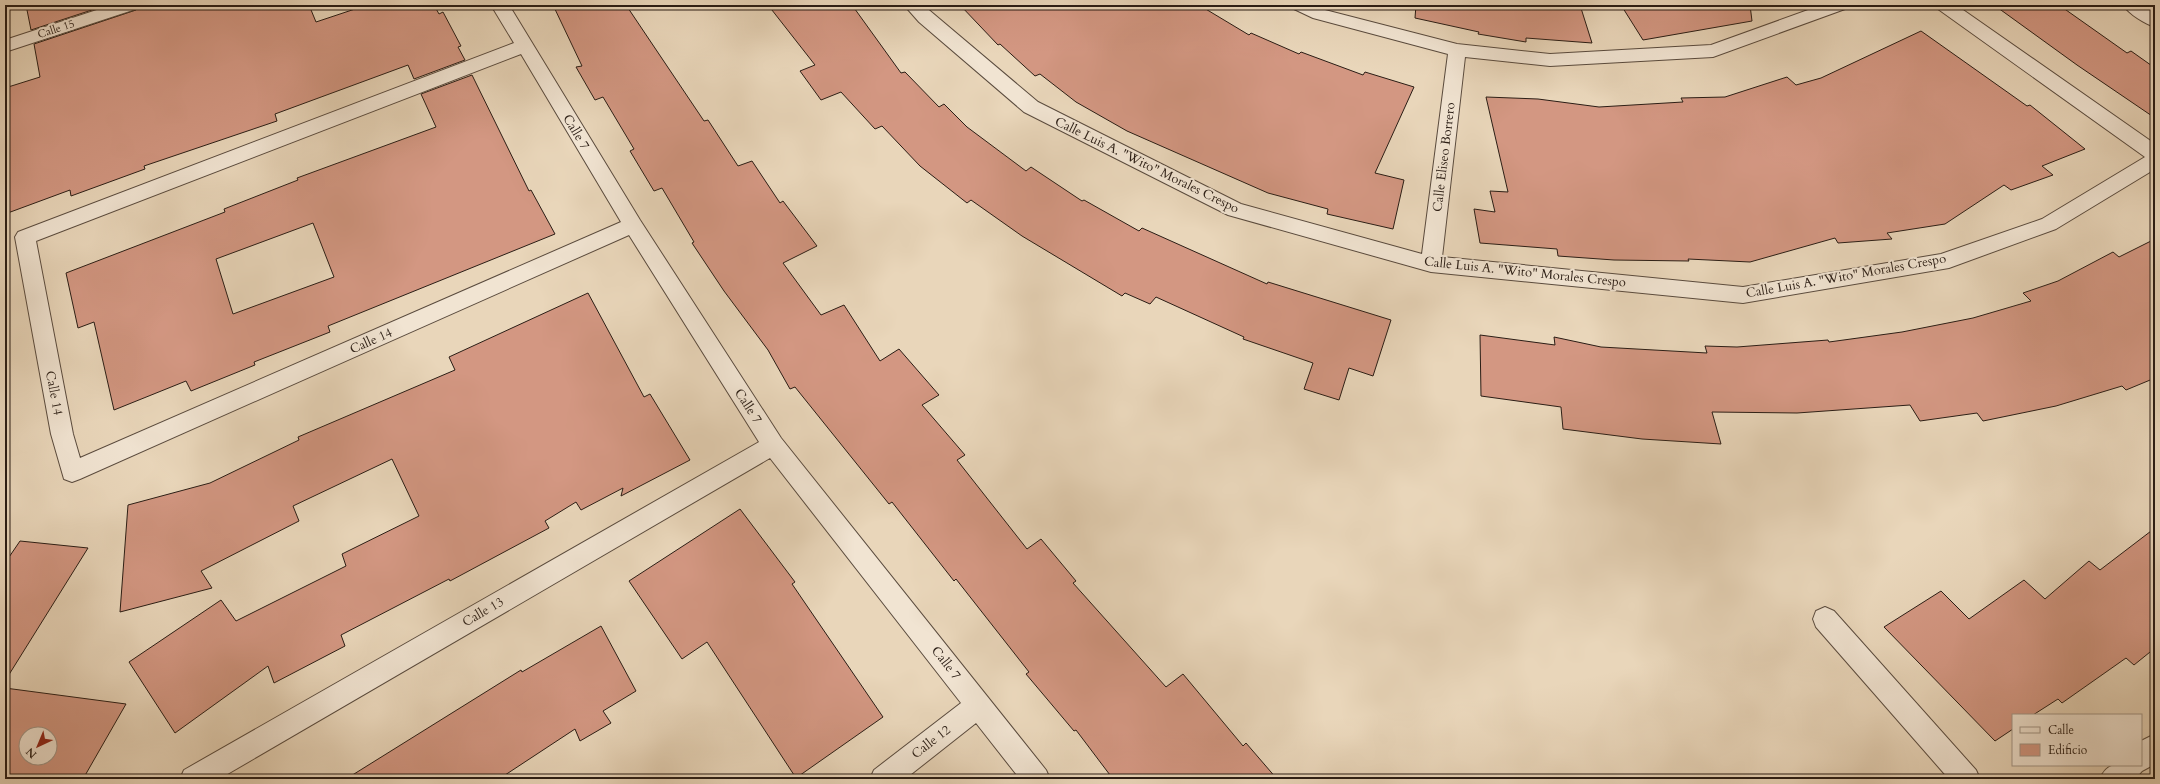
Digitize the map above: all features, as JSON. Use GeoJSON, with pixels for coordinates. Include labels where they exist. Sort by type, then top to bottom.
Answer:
{"type":"FeatureCollection","features":[{"type":"Feature","properties":{"kind":"street","name":"Calle 15"},"geometry":{"type":"LineString","coordinates":[[5,46],[130,5]]}},
{"type":"Feature","properties":{"kind":"street","name":"Calle 7"},"geometry":{"type":"LineString","coordinates":[[500,5],[633,225],[773,445],[1038,779]]}},
{"type":"Feature","properties":{"kind":"street","name":"Calle Luis A. \"Wito\" Morales Crespo"},"geometry":{"type":"LineString","coordinates":[[913,5],[925,18],[1031,107],[1228,207],[1431,264],[1743,295],[1942,262],[2049,224],[2155,160]]}},
{"type":"Feature","properties":{"kind":"street"},"geometry":{"type":"LineString","coordinates":[[1300,5],[1318,14],[1457,50],[1550,60],[1713,51],[1839,5]]}},
{"type":"Feature","properties":{"kind":"street"},"geometry":{"type":"LineString","coordinates":[[1944,5],[2155,154]]}},
{"type":"Feature","properties":{"kind":"street"},"geometry":{"type":"LineString","coordinates":[[2132,5],[2155,21]]}},
{"type":"Feature","properties":{"kind":"street","name":"Calle 14"},"geometry":{"type":"LineString","coordinates":[[525,46],[25,237],[62,434],[72,472],[633,225]]}},
{"type":"Feature","properties":{"kind":"street","name":"Calle Eliseo Borrero"},"geometry":{"type":"LineString","coordinates":[[1431,264],[1457,50]]}},
{"type":"Feature","properties":{"kind":"street","name":"Calle 13"},"geometry":{"type":"LineString","coordinates":[[193,779],[773,445]]}},
{"type":"Feature","properties":{"kind":"street"},"geometry":{"type":"LineString","coordinates":[[1825,619],[1967,779]]}},
{"type":"Feature","properties":{"kind":"street","name":"Calle 12"},"geometry":{"type":"LineString","coordinates":[[883,779],[979,705]]}},
{"type":"Feature","properties":{"kind":"street"},"geometry":{"type":"LineString","coordinates":[[2142,757],[2155,747]]}},
{"type":"Feature","properties":{"kind":"street"},"geometry":{"type":"LineString","coordinates":[[2113,779],[2130,766]]}},
{"type":"Feature","properties":{"kind":"building"},"geometry":{"type":"Polygon","coordinates":[[[26,5],[107,5],[31,30],[26,5]]]}},
{"type":"Feature","properties":{"kind":"building"},"geometry":{"type":"Polygon","coordinates":[[[140,5],[309,5],[316,22],[367,5],[434,5],[439,14],[443,12],[461,46],[458,47],[465,60],[414,79],[408,65],[275,114],[277,121],[144,166],[145,169],[71,196],[70,190],[5,214],[5,88],[40,77],[34,44],[136,10],[140,5]]]}},
{"type":"Feature","properties":{"kind":"building"},"geometry":{"type":"Polygon","coordinates":[[[553,5],[626,5],[704,121],[708,120],[738,166],[752,161],[780,203],[783,201],[817,246],[783,263],[821,315],[844,305],[880,361],[899,349],[939,395],[922,405],[965,455],[957,460],[1027,549],[1041,539],[1076,581],[1073,583],[1166,687],[1183,674],[1243,746],[1246,743],[1277,779],[1113,779],[1076,730],[1074,731],[1026,674],[1029,672],[956,579],[954,581],[892,502],[889,504],[795,387],[790,389],[768,350],[724,291],[692,243],[694,242],[662,188],[654,191],[630,151],[634,149],[603,97],[595,100],[576,67],[582,66],[553,5]]]}},
{"type":"Feature","properties":{"kind":"building"},"geometry":{"type":"Polygon","coordinates":[[[768,5],[852,5],[901,73],[905,72],[939,107],[944,104],[967,127],[1026,171],[1031,167],[1082,201],[1084,200],[1139,231],[1142,228],[1267,284],[1268,282],[1391,320],[1373,376],[1349,368],[1339,400],[1304,389],[1313,363],[1243,339],[1244,337],[1156,297],[1150,304],[1125,293],[1122,296],[1022,236],[971,200],[967,203],[920,166],[882,126],[875,129],[841,92],[821,100],[800,71],[815,65],[768,5]]]}},
{"type":"Feature","properties":{"kind":"building"},"geometry":{"type":"Polygon","coordinates":[[[960,5],[1199,5],[1249,35],[1251,33],[1299,54],[1301,52],[1363,75],[1365,72],[1414,87],[1375,173],[1404,180],[1393,229],[1327,214],[1328,209],[1268,193],[1127,131],[1076,102],[1040,74],[1035,76],[1000,44],[998,45],[960,5]]]}},
{"type":"Feature","properties":{"kind":"building"},"geometry":{"type":"Polygon","coordinates":[[[1416,5],[1580,5],[1592,43],[1526,38],[1526,42],[1478,34],[1479,32],[1415,18],[1416,5]]]}},
{"type":"Feature","properties":{"kind":"building"},"geometry":{"type":"Polygon","coordinates":[[[1621,5],[1750,5],[1752,21],[1643,40],[1621,5]]]}},
{"type":"Feature","properties":{"kind":"building"},"geometry":{"type":"Polygon","coordinates":[[[1994,5],[2059,5],[2127,53],[2131,51],[2155,68],[2155,118],[2077,65],[1994,5]]]}},
{"type":"Feature","properties":{"kind":"building"},"geometry":{"type":"Polygon","coordinates":[[[1921,31],[2027,106],[2030,105],[2085,149],[2042,166],[2053,175],[2011,190],[2004,185],[1945,224],[1887,233],[1892,239],[1838,243],[1835,238],[1750,262],[1688,259],[1689,261],[1614,260],[1558,256],[1557,249],[1480,243],[1474,209],[1495,212],[1490,191],[1508,192],[1486,97],[1538,99],[1599,107],[1683,102],[1681,98],[1725,97],[1787,77],[1796,85],[1821,78],[1921,31]]]}},
{"type":"Feature","properties":{"kind":"building"},"geometry":{"type":"Polygon","coordinates":[[[472,75],[529,191],[531,190],[555,234],[328,326],[330,332],[254,362],[255,365],[191,391],[186,381],[114,410],[94,322],[78,328],[66,273],[225,212],[224,209],[298,180],[297,178],[436,127],[421,94],[472,75]],[[313,223],[216,259],[233,314],[334,277],[313,223]]]}},
{"type":"Feature","properties":{"kind":"building"},"geometry":{"type":"Polygon","coordinates":[[[2155,239],[2155,378],[2126,390],[2122,386],[2056,406],[1983,421],[1977,413],[1920,421],[1910,405],[1797,413],[1712,412],[1721,444],[1642,439],[1563,429],[1561,407],[1481,396],[1480,335],[1555,345],[1554,337],[1601,347],[1707,353],[1705,346],[1737,347],[1828,340],[1829,342],[1902,332],[1973,318],[2031,301],[2023,293],[2058,281],[2113,252],[2119,257],[2155,239]]]}},
{"type":"Feature","properties":{"kind":"building"},"geometry":{"type":"Polygon","coordinates":[[[588,293],[644,397],[650,394],[690,460],[621,496],[623,488],[581,510],[576,502],[545,521],[549,528],[450,581],[449,579],[341,635],[345,646],[274,683],[268,666],[175,733],[129,662],[221,600],[236,621],[346,566],[342,554],[419,516],[392,459],[293,506],[299,521],[201,571],[212,588],[120,612],[128,505],[210,483],[299,440],[298,437],[455,370],[449,357],[588,293]]]}},
{"type":"Feature","properties":{"kind":"building"},"geometry":{"type":"Polygon","coordinates":[[[740,509],[795,582],[792,584],[883,717],[796,778],[707,642],[682,659],[629,581],[740,509]]]}},
{"type":"Feature","properties":{"kind":"building"},"geometry":{"type":"Polygon","coordinates":[[[2155,528],[2155,648],[2134,665],[2126,658],[2062,703],[2058,699],[2035,714],[2012,714],[2012,730],[1995,741],[1884,627],[1941,591],[1969,619],[2024,580],[2045,599],[2089,561],[2100,570],[2155,528]]]}},
{"type":"Feature","properties":{"kind":"building"},"geometry":{"type":"Polygon","coordinates":[[[20,541],[88,548],[5,681],[5,563],[20,541]]]}},
{"type":"Feature","properties":{"kind":"building"},"geometry":{"type":"Polygon","coordinates":[[[601,626],[636,691],[603,711],[611,723],[580,741],[575,729],[499,779],[346,779],[521,670],[522,672],[601,626]]]}},
{"type":"Feature","properties":{"kind":"building"},"geometry":{"type":"Polygon","coordinates":[[[5,688],[126,704],[83,779],[5,779],[5,688]]]}}]}
